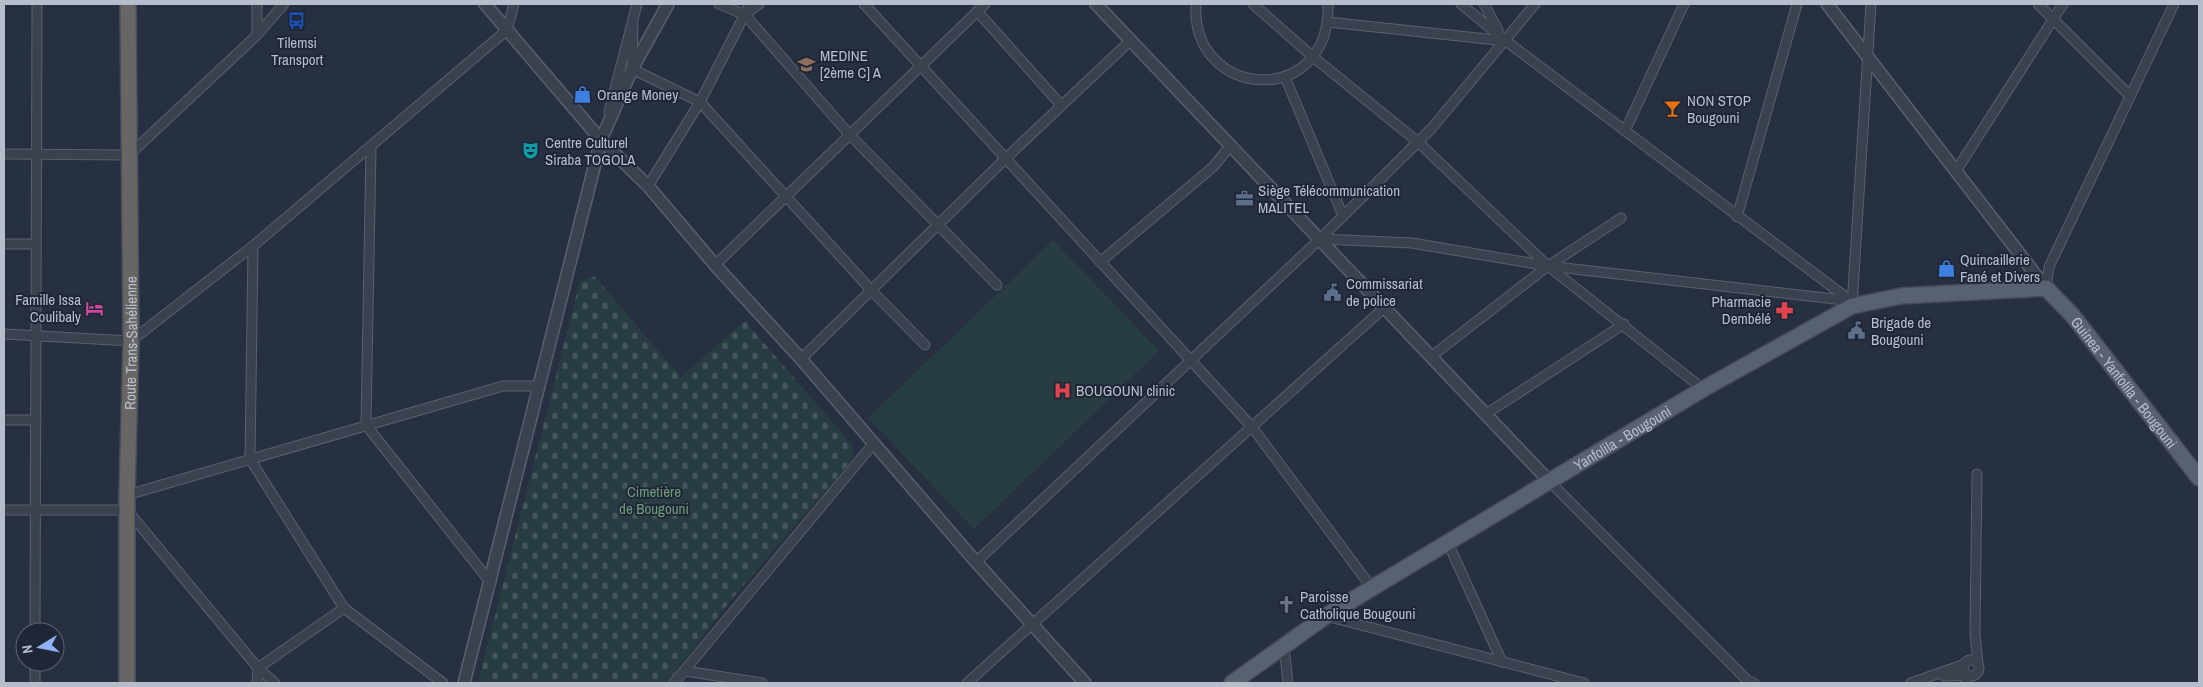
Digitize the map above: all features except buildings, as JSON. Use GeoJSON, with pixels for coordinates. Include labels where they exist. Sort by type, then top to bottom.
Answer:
{"type":"FeatureCollection","features":[{"type":"Feature","properties":{"kind":"highway","name":"Route Trans-Sahélienne"},"geometry":{"type":"LineString","coordinates":[[127,683],[127,495],[131,342],[128,4]]}},
{"type":"Feature","properties":{"kind":"main road","name":"Yanfolila - Bougouni"},"geometry":{"type":"LineString","coordinates":[[1232,683],[1326,616],[1703,389],[1852,303],[1901,296],[2046,288]]}},
{"type":"Feature","properties":{"kind":"main road","name":"Guinea - Yanfolila - Bougouni"},"geometry":{"type":"LineString","coordinates":[[2046,288],[2073,316],[2199,478]]}},
{"type":"Feature","properties":{"kind":"street"},"geometry":{"type":"LineString","coordinates":[[35,622],[37,4]]}},
{"type":"Feature","properties":{"kind":"street"},"geometry":{"type":"LineString","coordinates":[[257,4],[257,35]]}},
{"type":"Feature","properties":{"kind":"street"},"geometry":{"type":"LineString","coordinates":[[4,154],[129,155],[257,35],[284,4]]}},
{"type":"Feature","properties":{"kind":"street"},"geometry":{"type":"LineString","coordinates":[[485,4],[601,140],[648,186],[714,265],[802,359],[976,562],[1085,683]]}},
{"type":"Feature","properties":{"kind":"street"},"geometry":{"type":"LineString","coordinates":[[4,334],[36,334],[131,342],[253,246],[507,30],[514,4]]}},
{"type":"Feature","properties":{"kind":"street"},"geometry":{"type":"LineString","coordinates":[[464,683],[637,4]]}},
{"type":"Feature","properties":{"kind":"street"},"geometry":{"type":"LineString","coordinates":[[601,140],[632,69],[668,4]]}},
{"type":"Feature","properties":{"kind":"street"},"geometry":{"type":"LineString","coordinates":[[719,4],[745,15],[849,134],[997,285]]}},
{"type":"Feature","properties":{"kind":"street"},"geometry":{"type":"LineString","coordinates":[[648,186],[700,102],[750,4]]}},
{"type":"Feature","properties":{"kind":"street"},"geometry":{"type":"LineString","coordinates":[[745,15],[759,4]]}},
{"type":"Feature","properties":{"kind":"street"},"geometry":{"type":"LineString","coordinates":[[864,4],[1252,427],[1372,588]]}},
{"type":"Feature","properties":{"kind":"street"},"geometry":{"type":"LineString","coordinates":[[714,265],[985,4]]}},
{"type":"Feature","properties":{"kind":"street"},"geometry":{"type":"LineString","coordinates":[[1096,4],[1550,482],[1740,673],[1754,683]]}},
{"type":"Feature","properties":{"kind":"street"},"geometry":{"type":"LineString","coordinates":[[1196,4],[1199,36],[1217,63],[1243,78],[1264,81],[1285,77],[1304,66],[1322,43],[1328,22],[1328,4]]}},
{"type":"Feature","properties":{"kind":"street"},"geometry":{"type":"LineString","coordinates":[[1252,4],[1312,56],[1418,142],[1548,266],[1624,324],[1703,389]]}},
{"type":"Feature","properties":{"kind":"street"},"geometry":{"type":"LineString","coordinates":[[1461,4],[1737,217],[1852,303]]}},
{"type":"Feature","properties":{"kind":"street"},"geometry":{"type":"LineString","coordinates":[[1484,4],[1503,38]]}},
{"type":"Feature","properties":{"kind":"street"},"geometry":{"type":"LineString","coordinates":[[976,562],[1320,239],[1418,142],[1503,38],[1535,4]]}},
{"type":"Feature","properties":{"kind":"street"},"geometry":{"type":"LineString","coordinates":[[1625,131],[1684,4]]}},
{"type":"Feature","properties":{"kind":"street"},"geometry":{"type":"LineString","coordinates":[[1737,217],[1797,4]]}},
{"type":"Feature","properties":{"kind":"street"},"geometry":{"type":"LineString","coordinates":[[1827,4],[2046,288]]}},
{"type":"Feature","properties":{"kind":"street"},"geometry":{"type":"LineString","coordinates":[[1852,303],[1871,4]]}},
{"type":"Feature","properties":{"kind":"street"},"geometry":{"type":"LineString","coordinates":[[2038,4],[2130,96]]}},
{"type":"Feature","properties":{"kind":"street"},"geometry":{"type":"LineString","coordinates":[[1956,171],[2063,4]]}},
{"type":"Feature","properties":{"kind":"street"},"geometry":{"type":"LineString","coordinates":[[2046,288],[2049,267],[2174,4]]}},
{"type":"Feature","properties":{"kind":"street"},"geometry":{"type":"LineString","coordinates":[[978,11],[1061,106]]}},
{"type":"Feature","properties":{"kind":"street"},"geometry":{"type":"LineString","coordinates":[[1328,22],[1503,38]]}},
{"type":"Feature","properties":{"kind":"street"},"geometry":{"type":"LineString","coordinates":[[632,69],[633,23]]}},
{"type":"Feature","properties":{"kind":"street"},"geometry":{"type":"LineString","coordinates":[[802,359],[1005,159],[1130,40]]}},
{"type":"Feature","properties":{"kind":"street"},"geometry":{"type":"LineString","coordinates":[[632,69],[700,102],[872,291],[925,345]]}},
{"type":"Feature","properties":{"kind":"street"},"geometry":{"type":"LineString","coordinates":[[1285,77],[1343,216]]}},
{"type":"Feature","properties":{"kind":"street"},"geometry":{"type":"LineString","coordinates":[[1100,262],[1213,167],[1231,145]]}},
{"type":"Feature","properties":{"kind":"street"},"geometry":{"type":"LineString","coordinates":[[371,146],[366,425],[491,583]]}},
{"type":"Feature","properties":{"kind":"street"},"geometry":{"type":"LineString","coordinates":[[1432,356],[1548,266],[1621,218]]}},
{"type":"Feature","properties":{"kind":"street"},"geometry":{"type":"LineString","coordinates":[[1320,239],[1412,243],[1548,266],[1852,303]]}},
{"type":"Feature","properties":{"kind":"street"},"geometry":{"type":"LineString","coordinates":[[4,244],[36,244]]}},
{"type":"Feature","properties":{"kind":"street"},"geometry":{"type":"LineString","coordinates":[[253,246],[250,459],[344,608],[443,683]]}},
{"type":"Feature","properties":{"kind":"street"},"geometry":{"type":"LineString","coordinates":[[967,683],[1385,307]]}},
{"type":"Feature","properties":{"kind":"street"},"geometry":{"type":"LineString","coordinates":[[1486,414],[1624,324]]}},
{"type":"Feature","properties":{"kind":"street"},"geometry":{"type":"LineString","coordinates":[[127,495],[503,386],[539,386]]}},
{"type":"Feature","properties":{"kind":"street"},"geometry":{"type":"LineString","coordinates":[[4,420],[36,420]]}},
{"type":"Feature","properties":{"kind":"street"},"geometry":{"type":"LineString","coordinates":[[674,683],[874,443]]}},
{"type":"Feature","properties":{"kind":"street"},"geometry":{"type":"LineString","coordinates":[[1973,683],[1978,668],[1975,633],[1977,474]]}},
{"type":"Feature","properties":{"kind":"street"},"geometry":{"type":"LineString","coordinates":[[4,510],[127,510],[258,668],[275,683]]}},
{"type":"Feature","properties":{"kind":"street"},"geometry":{"type":"LineString","coordinates":[[1448,543],[1502,662]]}},
{"type":"Feature","properties":{"kind":"street"},"geometry":{"type":"LineString","coordinates":[[258,668],[344,608]]}},
{"type":"Feature","properties":{"kind":"street"},"geometry":{"type":"LineString","coordinates":[[1326,616],[1584,683]]}},
{"type":"Feature","properties":{"kind":"street"},"geometry":{"type":"LineString","coordinates":[[1966,679],[1964,670],[1975,633]]}},
{"type":"Feature","properties":{"kind":"street"},"geometry":{"type":"LineString","coordinates":[[1284,646],[1288,683]]}},
{"type":"Feature","properties":{"kind":"street"},"geometry":{"type":"LineString","coordinates":[[1911,683],[1936,676],[1973,661],[1978,668]]}},
{"type":"Feature","properties":{"kind":"street"},"geometry":{"type":"LineString","coordinates":[[257,683],[258,668]]}},
{"type":"Feature","properties":{"kind":"street"},"geometry":{"type":"LineString","coordinates":[[1936,676],[1966,679],[1973,676],[1978,668]]}},
{"type":"Feature","properties":{"kind":"street"},"geometry":{"type":"LineString","coordinates":[[685,671],[762,683]]}},
{"type":"Feature","properties":{"kind":"green space"},"geometry":{"type":"Polygon","coordinates":[[[1053,240],[1159,351],[974,529],[868,418],[1053,240]]]}},
{"type":"Feature","properties":{"kind":"green space","name":"Cimetière de Bougouni"},"geometry":{"type":"Polygon","coordinates":[[[594,276],[681,377],[745,321],[853,446],[852,460],[730,601],[667,683],[478,683],[580,281],[594,276]]]}},
{"type":"Feature","properties":{"kind":"place","name":"Tilemsi Transport"},"geometry":{"type":"Point","coordinates":[297,21]}},
{"type":"Feature","properties":{"kind":"place","name":"MEDINE [2ème C] A"},"geometry":{"type":"Point","coordinates":[806,64]}},
{"type":"Feature","properties":{"kind":"place","name":"Orange Money"},"geometry":{"type":"Point","coordinates":[583,94]}},
{"type":"Feature","properties":{"kind":"place","name":"NON STOP Bougouni"},"geometry":{"type":"Point","coordinates":[1673,109]}},
{"type":"Feature","properties":{"kind":"place","name":"Centre Culturel Siraba TOGOLA"},"geometry":{"type":"Point","coordinates":[531,151]}},
{"type":"Feature","properties":{"kind":"place","name":"Siège Télécommunication MALITEL"},"geometry":{"type":"Point","coordinates":[1244,199]}},
{"type":"Feature","properties":{"kind":"place","name":"Quincaillerie Fané et Divers"},"geometry":{"type":"Point","coordinates":[1946,268]}},
{"type":"Feature","properties":{"kind":"place","name":"Commissariat de police"},"geometry":{"type":"Point","coordinates":[1332,292]}},
{"type":"Feature","properties":{"kind":"place","name":"Famille Issa Coulibaly"},"geometry":{"type":"Point","coordinates":[95,308]}},
{"type":"Feature","properties":{"kind":"place","name":"Pharmacie Dembélé"},"geometry":{"type":"Point","coordinates":[1785,310]}},
{"type":"Feature","properties":{"kind":"place","name":"Brigade de Bougouni"},"geometry":{"type":"Point","coordinates":[1857,331]}},
{"type":"Feature","properties":{"kind":"place","name":"BOUGOUNI clinic"},"geometry":{"type":"Point","coordinates":[1062,390]}},
{"type":"Feature","properties":{"kind":"place","name":"Paroisse Catholique Bougouni"},"geometry":{"type":"Point","coordinates":[1286,605]}}]}
